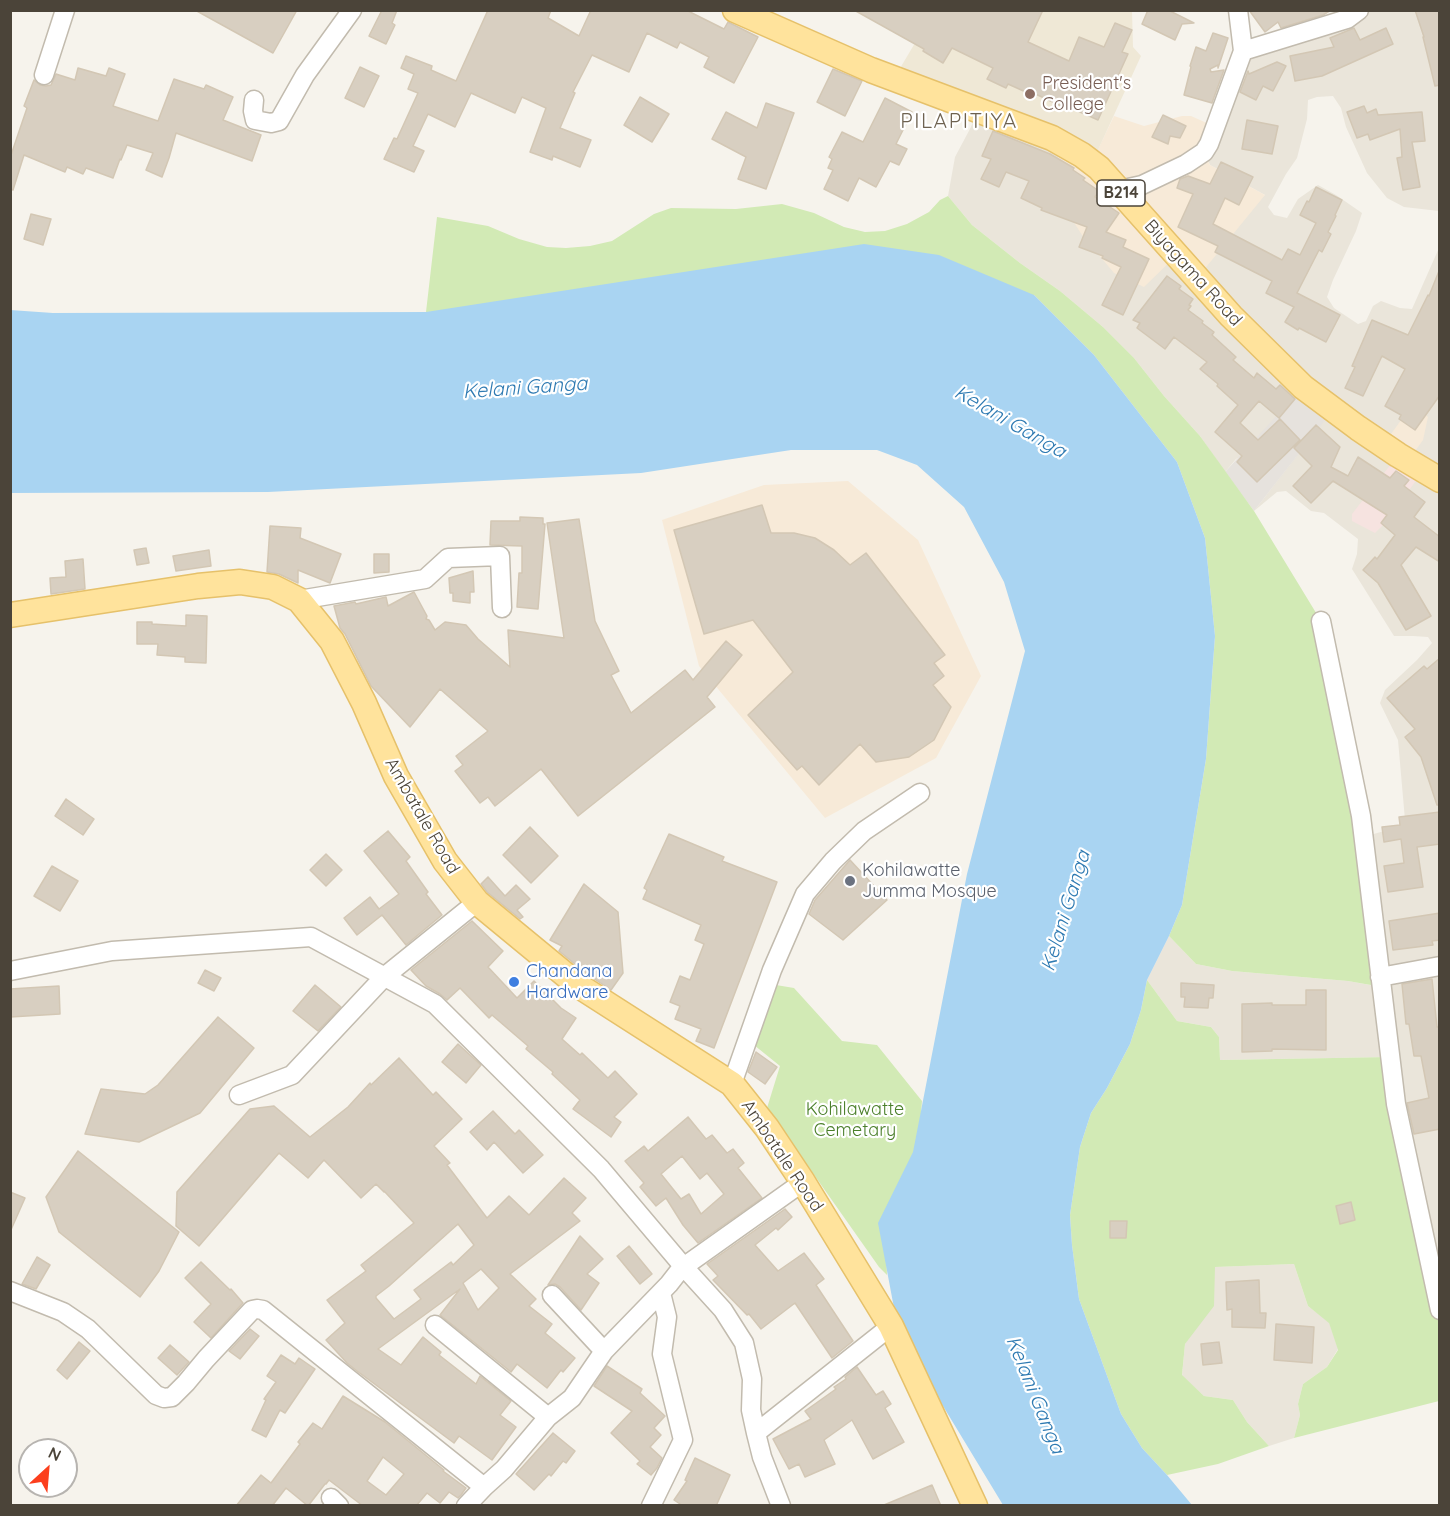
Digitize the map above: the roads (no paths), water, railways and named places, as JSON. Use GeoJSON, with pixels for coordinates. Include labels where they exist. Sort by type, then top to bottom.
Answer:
{"type":"FeatureCollection","features":[{"type":"Feature","properties":{"kind":"main road","name":"Biyagama Road"},"geometry":{"type":"LineString","coordinates":[[735,10],[764,16],[871,70],[1052,138],[1082,154],[1119,190],[1231,316],[1303,387],[1358,428],[1440,480]]}},
{"type":"Feature","properties":{"kind":"main road","name":"Ambatale Road"},"geometry":{"type":"LineString","coordinates":[[10,615],[198,586],[240,582],[273,587],[299,600],[332,641],[364,703],[396,776],[445,861],[477,902],[579,986],[732,1084],[767,1128],[803,1182],[891,1326],[975,1506]]}},
{"type":"Feature","properties":{"kind":"street"},"geometry":{"type":"LineString","coordinates":[[44,75],[65,10]]}},
{"type":"Feature","properties":{"kind":"street"},"geometry":{"type":"LineString","coordinates":[[254,100],[255,120],[271,123],[279,121],[310,67],[352,10]]}},
{"type":"Feature","properties":{"kind":"street"},"geometry":{"type":"LineString","coordinates":[[1119,190],[1142,185],[1186,164],[1204,152],[1243,51],[1238,10]]}},
{"type":"Feature","properties":{"kind":"street"},"geometry":{"type":"LineString","coordinates":[[1243,51],[1347,18],[1359,10]]}},
{"type":"Feature","properties":{"kind":"street"},"geometry":{"type":"LineString","coordinates":[[299,600],[425,579],[448,558],[500,556],[502,609]]}},
{"type":"Feature","properties":{"kind":"street"},"geometry":{"type":"LineString","coordinates":[[1321,621],[1361,816],[1396,1104],[1440,1310]]}},
{"type":"Feature","properties":{"kind":"street"},"geometry":{"type":"LineString","coordinates":[[732,1084],[772,970],[805,894],[833,861],[864,831],[920,794]]}},
{"type":"Feature","properties":{"kind":"street"},"geometry":{"type":"LineString","coordinates":[[239,1095],[292,1075],[384,977],[477,902]]}},
{"type":"Feature","properties":{"kind":"street"},"geometry":{"type":"LineString","coordinates":[[10,971],[112,951],[311,937],[435,1004],[601,1169],[723,1310],[744,1343],[752,1379],[751,1410],[756,1433],[762,1457],[781,1506]]}},
{"type":"Feature","properties":{"kind":"street"},"geometry":{"type":"LineString","coordinates":[[1380,977],[1440,966]]}},
{"type":"Feature","properties":{"kind":"street"},"geometry":{"type":"LineString","coordinates":[[466,1506],[504,1469],[549,1418],[572,1398],[604,1351],[661,1293],[683,1266],[803,1182]]}},
{"type":"Feature","properties":{"kind":"street"},"geometry":{"type":"LineString","coordinates":[[10,1291],[63,1312],[88,1329],[156,1395],[164,1398],[172,1397],[252,1310],[263,1310],[484,1487]]}},
{"type":"Feature","properties":{"kind":"street"},"geometry":{"type":"LineString","coordinates":[[651,1506],[683,1440],[662,1354],[667,1317],[661,1293]]}},
{"type":"Feature","properties":{"kind":"street"},"geometry":{"type":"LineString","coordinates":[[552,1295],[604,1351]]}},
{"type":"Feature","properties":{"kind":"street"},"geometry":{"type":"LineString","coordinates":[[435,1325],[549,1418]]}},
{"type":"Feature","properties":{"kind":"street"},"geometry":{"type":"LineString","coordinates":[[756,1433],[891,1326]]}},
{"type":"Feature","properties":{"kind":"water","name":"Kelani Ganga"},"geometry":{"type":"Polygon","coordinates":[[[864,244],[939,255],[1034,295],[1094,355],[1177,462],[1205,538],[1215,636],[1206,759],[1182,905],[1147,980],[1141,1010],[1130,1044],[1091,1113],[1080,1147],[1070,1215],[1079,1299],[1121,1414],[1142,1448],[1192,1505],[1003,1505],[923,1373],[894,1308],[878,1223],[913,1152],[967,874],[1025,651],[1004,582],[964,507],[917,465],[877,450],[791,450],[641,473],[268,492],[11,493],[10,310],[53,313],[426,312],[864,244]]]}},
{"type":"Feature","properties":{"kind":"place","name":"President's College"},"geometry":{"type":"Point","coordinates":[1030,94]}},
{"type":"Feature","properties":{"kind":"place","name":"Kohilawatte Jumma Mosque"},"geometry":{"type":"Point","coordinates":[850,881]}},
{"type":"Feature","properties":{"kind":"place","name":"Chandana Hardware"},"geometry":{"type":"Point","coordinates":[514,982]}},
{"type":"Feature","properties":{"kind":"district","name":"PILAPITIYA"},"geometry":{"type":"Point","coordinates":[959,122]}},
{"type":"Feature","properties":{"kind":"park label","name":"Kohilawatte Cemetary"},"geometry":{"type":"Point","coordinates":[855,1120]}}]}
